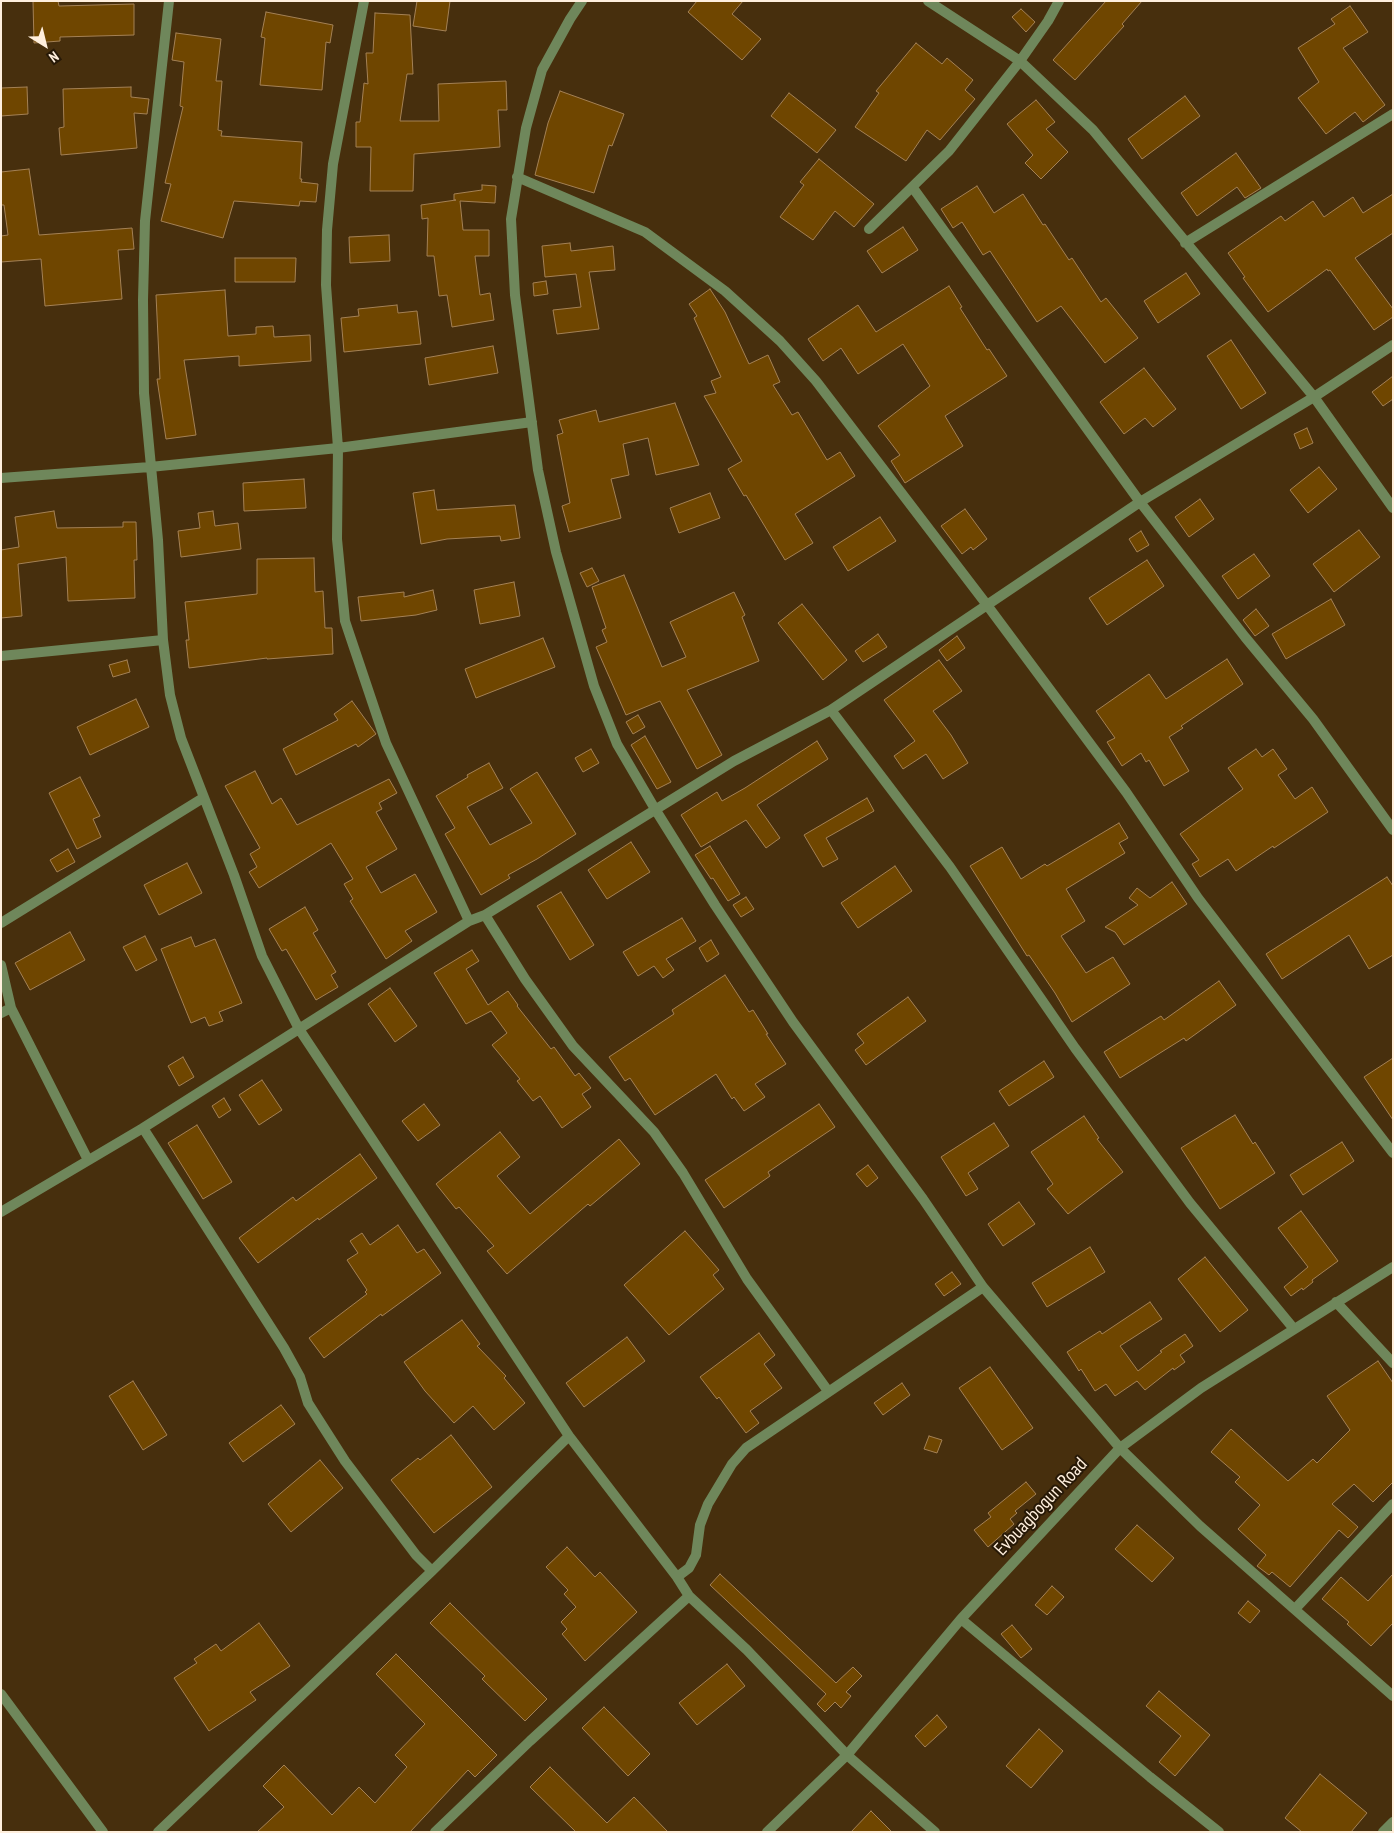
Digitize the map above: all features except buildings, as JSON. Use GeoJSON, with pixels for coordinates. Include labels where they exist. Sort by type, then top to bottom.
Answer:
{"type":"FeatureCollection","features":[{"type":"Feature","properties":{"kind":"street"},"geometry":{"type":"LineString","coordinates":[[169,1],[145,221],[143,300],[144,393],[158,540],[162,640],[170,695],[181,738],[234,875],[262,956],[299,1030],[569,1436],[677,1577],[689,1596],[747,1650],[847,1755],[935,1832]]}},
{"type":"Feature","properties":{"kind":"street"},"geometry":{"type":"LineString","coordinates":[[364,1],[334,164],[327,230],[326,285],[338,448],[337,539],[345,621],[386,743],[469,922]]}},
{"type":"Feature","properties":{"kind":"street"},"geometry":{"type":"LineString","coordinates":[[582,1],[542,70],[526,128],[511,219],[515,295],[538,470],[556,552],[594,686],[617,744],[655,809],[715,904],[794,1022],[923,1199],[983,1287],[1120,1448],[1200,1526],[1393,1696]]}},
{"type":"Feature","properties":{"kind":"street"},"geometry":{"type":"LineString","coordinates":[[928,1],[1020,61],[1093,130],[1314,398],[1393,508]]}},
{"type":"Feature","properties":{"kind":"street"},"geometry":{"type":"LineString","coordinates":[[869,229],[949,151],[1020,61],[1048,21],[1059,1]]}},
{"type":"Feature","properties":{"kind":"street"},"geometry":{"type":"LineString","coordinates":[[1185,243],[1393,114]]}},
{"type":"Feature","properties":{"kind":"street"},"geometry":{"type":"LineString","coordinates":[[517,177],[644,232],[725,291],[780,341],[816,381],[987,605],[1126,792],[1198,898],[1393,1153]]}},
{"type":"Feature","properties":{"kind":"street"},"geometry":{"type":"LineString","coordinates":[[913,188],[1140,502],[1245,637],[1313,719],[1393,830]]}},
{"type":"Feature","properties":{"kind":"street"},"geometry":{"type":"LineString","coordinates":[[1,1212],[143,1128],[469,922],[485,915],[655,809],[734,762],[831,710],[1140,502],[1314,398],[1393,344]]}},
{"type":"Feature","properties":{"kind":"street"},"geometry":{"type":"LineString","coordinates":[[1,478],[150,467],[338,448],[532,422]]}},
{"type":"Feature","properties":{"kind":"street"},"geometry":{"type":"LineString","coordinates":[[1,656],[162,640]]}},
{"type":"Feature","properties":{"kind":"street"},"geometry":{"type":"LineString","coordinates":[[831,710],[950,867],[1075,1048],[1190,1203],[1294,1329]]}},
{"type":"Feature","properties":{"kind":"street"},"geometry":{"type":"LineString","coordinates":[[1,923],[203,798]]}},
{"type":"Feature","properties":{"kind":"street"},"geometry":{"type":"LineString","coordinates":[[485,915],[525,979],[573,1046],[654,1132],[683,1173],[747,1279],[828,1391]]}},
{"type":"Feature","properties":{"kind":"street"},"geometry":{"type":"LineString","coordinates":[[1,965],[11,1008],[88,1160]]}},
{"type":"Feature","properties":{"kind":"street"},"geometry":{"type":"LineString","coordinates":[[1,1013],[11,1008]]}},
{"type":"Feature","properties":{"kind":"street"},"geometry":{"type":"LineString","coordinates":[[143,1128],[284,1348],[300,1377],[308,1402],[344,1461],[416,1554],[432,1571]]}},
{"type":"Feature","properties":{"kind":"street","name":"Evbuagbogun Road"},"geometry":{"type":"LineString","coordinates":[[767,1832],[847,1755],[961,1619],[1120,1448],[1201,1388],[1393,1266]]}},
{"type":"Feature","properties":{"kind":"street"},"geometry":{"type":"LineString","coordinates":[[677,1577],[689,1568],[696,1555],[700,1525],[708,1504],[732,1464],[746,1448],[983,1287]]}},
{"type":"Feature","properties":{"kind":"street"},"geometry":{"type":"LineString","coordinates":[[1336,1302],[1393,1363]]}},
{"type":"Feature","properties":{"kind":"street"},"geometry":{"type":"LineString","coordinates":[[158,1832],[432,1571],[569,1436]]}},
{"type":"Feature","properties":{"kind":"street"},"geometry":{"type":"LineString","coordinates":[[1295,1610],[1393,1504]]}},
{"type":"Feature","properties":{"kind":"street"},"geometry":{"type":"LineString","coordinates":[[436,1832],[530,1741],[689,1596]]}},
{"type":"Feature","properties":{"kind":"street"},"geometry":{"type":"LineString","coordinates":[[961,1619],[1150,1778],[1219,1832]]}},
{"type":"Feature","properties":{"kind":"street"},"geometry":{"type":"LineString","coordinates":[[1,1694],[102,1832]]}},
{"type":"Feature","properties":{"kind":"street"},"geometry":{"type":"LineString","coordinates":[[1383,1832],[1393,1822]]}}]}
